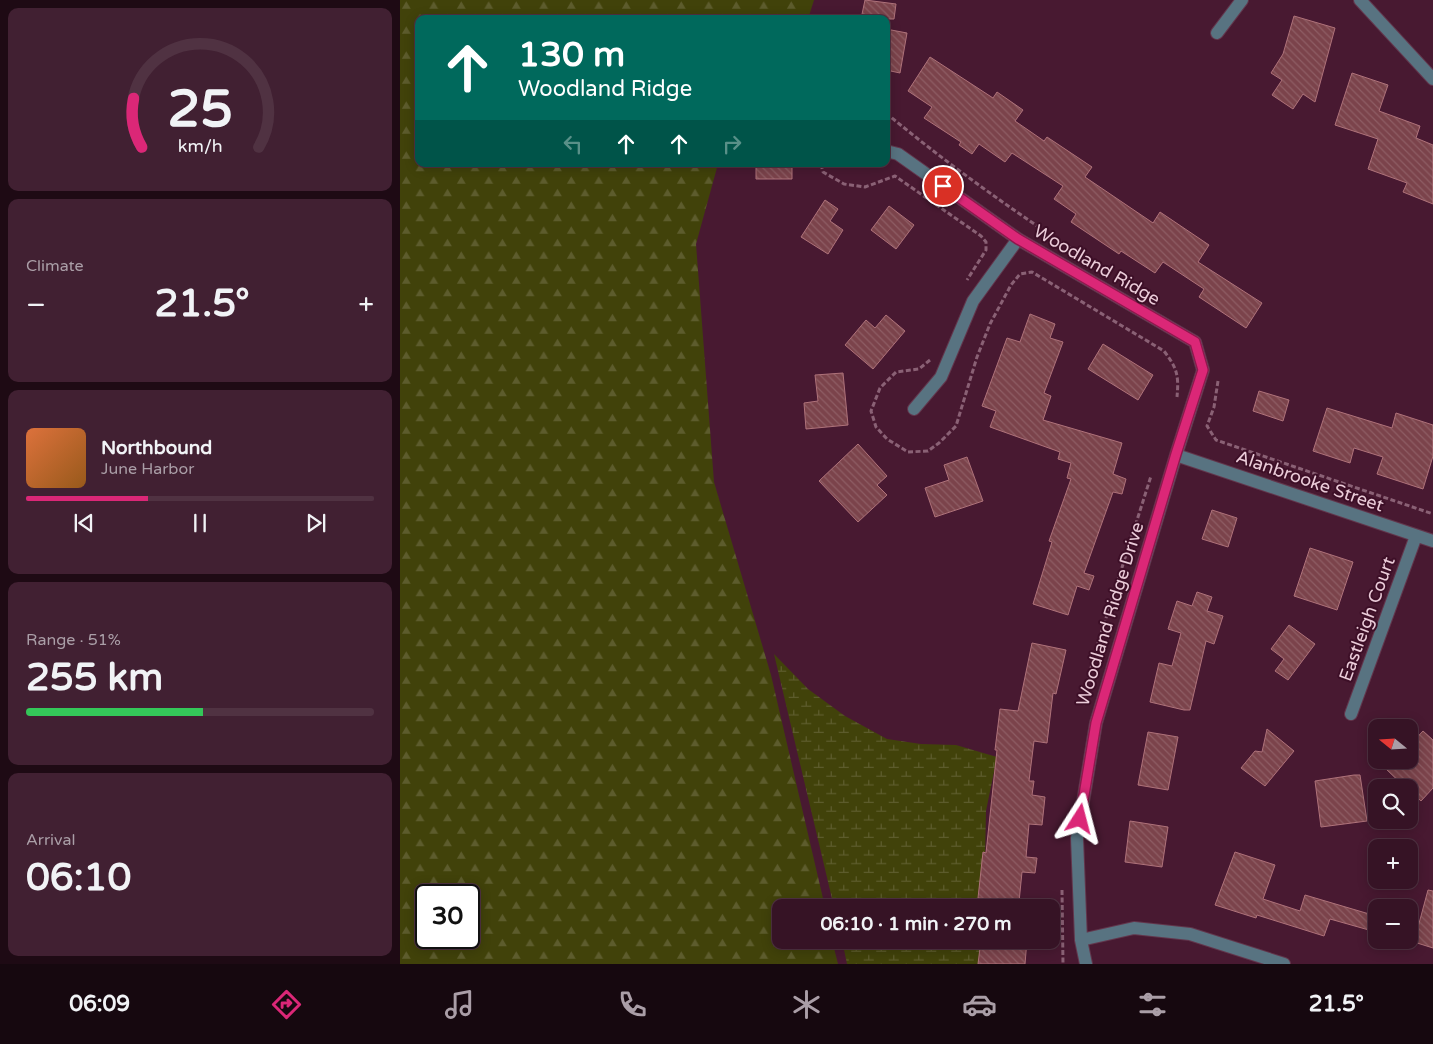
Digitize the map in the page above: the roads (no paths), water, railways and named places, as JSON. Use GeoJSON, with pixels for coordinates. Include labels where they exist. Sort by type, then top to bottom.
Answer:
{"type":"FeatureCollection","features":[{"type":"Feature","properties":{"kind":"street"},"geometry":{"type":"LineString","coordinates":[[1217,33],[1242,0]]}},
{"type":"Feature","properties":{"kind":"street"},"geometry":{"type":"LineString","coordinates":[[1360,0],[1433,79]]}},
{"type":"Feature","properties":{"kind":"street","name":"Woodland Ridge"},"geometry":{"type":"LineString","coordinates":[[890,152],[898,154],[1018,239],[1195,342],[1203,370],[1176,454]]}},
{"type":"Feature","properties":{"kind":"street"},"geometry":{"type":"LineString","coordinates":[[914,410],[941,377],[973,301],[1018,239]]}},
{"type":"Feature","properties":{"kind":"street","name":"Alanbrooke Street"},"geometry":{"type":"LineString","coordinates":[[1176,454],[1433,541]]}},
{"type":"Feature","properties":{"kind":"street","name":"Woodland Ridge Drive"},"geometry":{"type":"LineString","coordinates":[[1086,964],[1081,940],[1077,838],[1096,723],[1176,454]]}},
{"type":"Feature","properties":{"kind":"street","name":"Eastleigh Court"},"geometry":{"type":"LineString","coordinates":[[1351,714],[1416,536]]}},
{"type":"Feature","properties":{"kind":"street"},"geometry":{"type":"LineString","coordinates":[[1081,940],[1134,928],[1190,934],[1284,964]]}}]}
